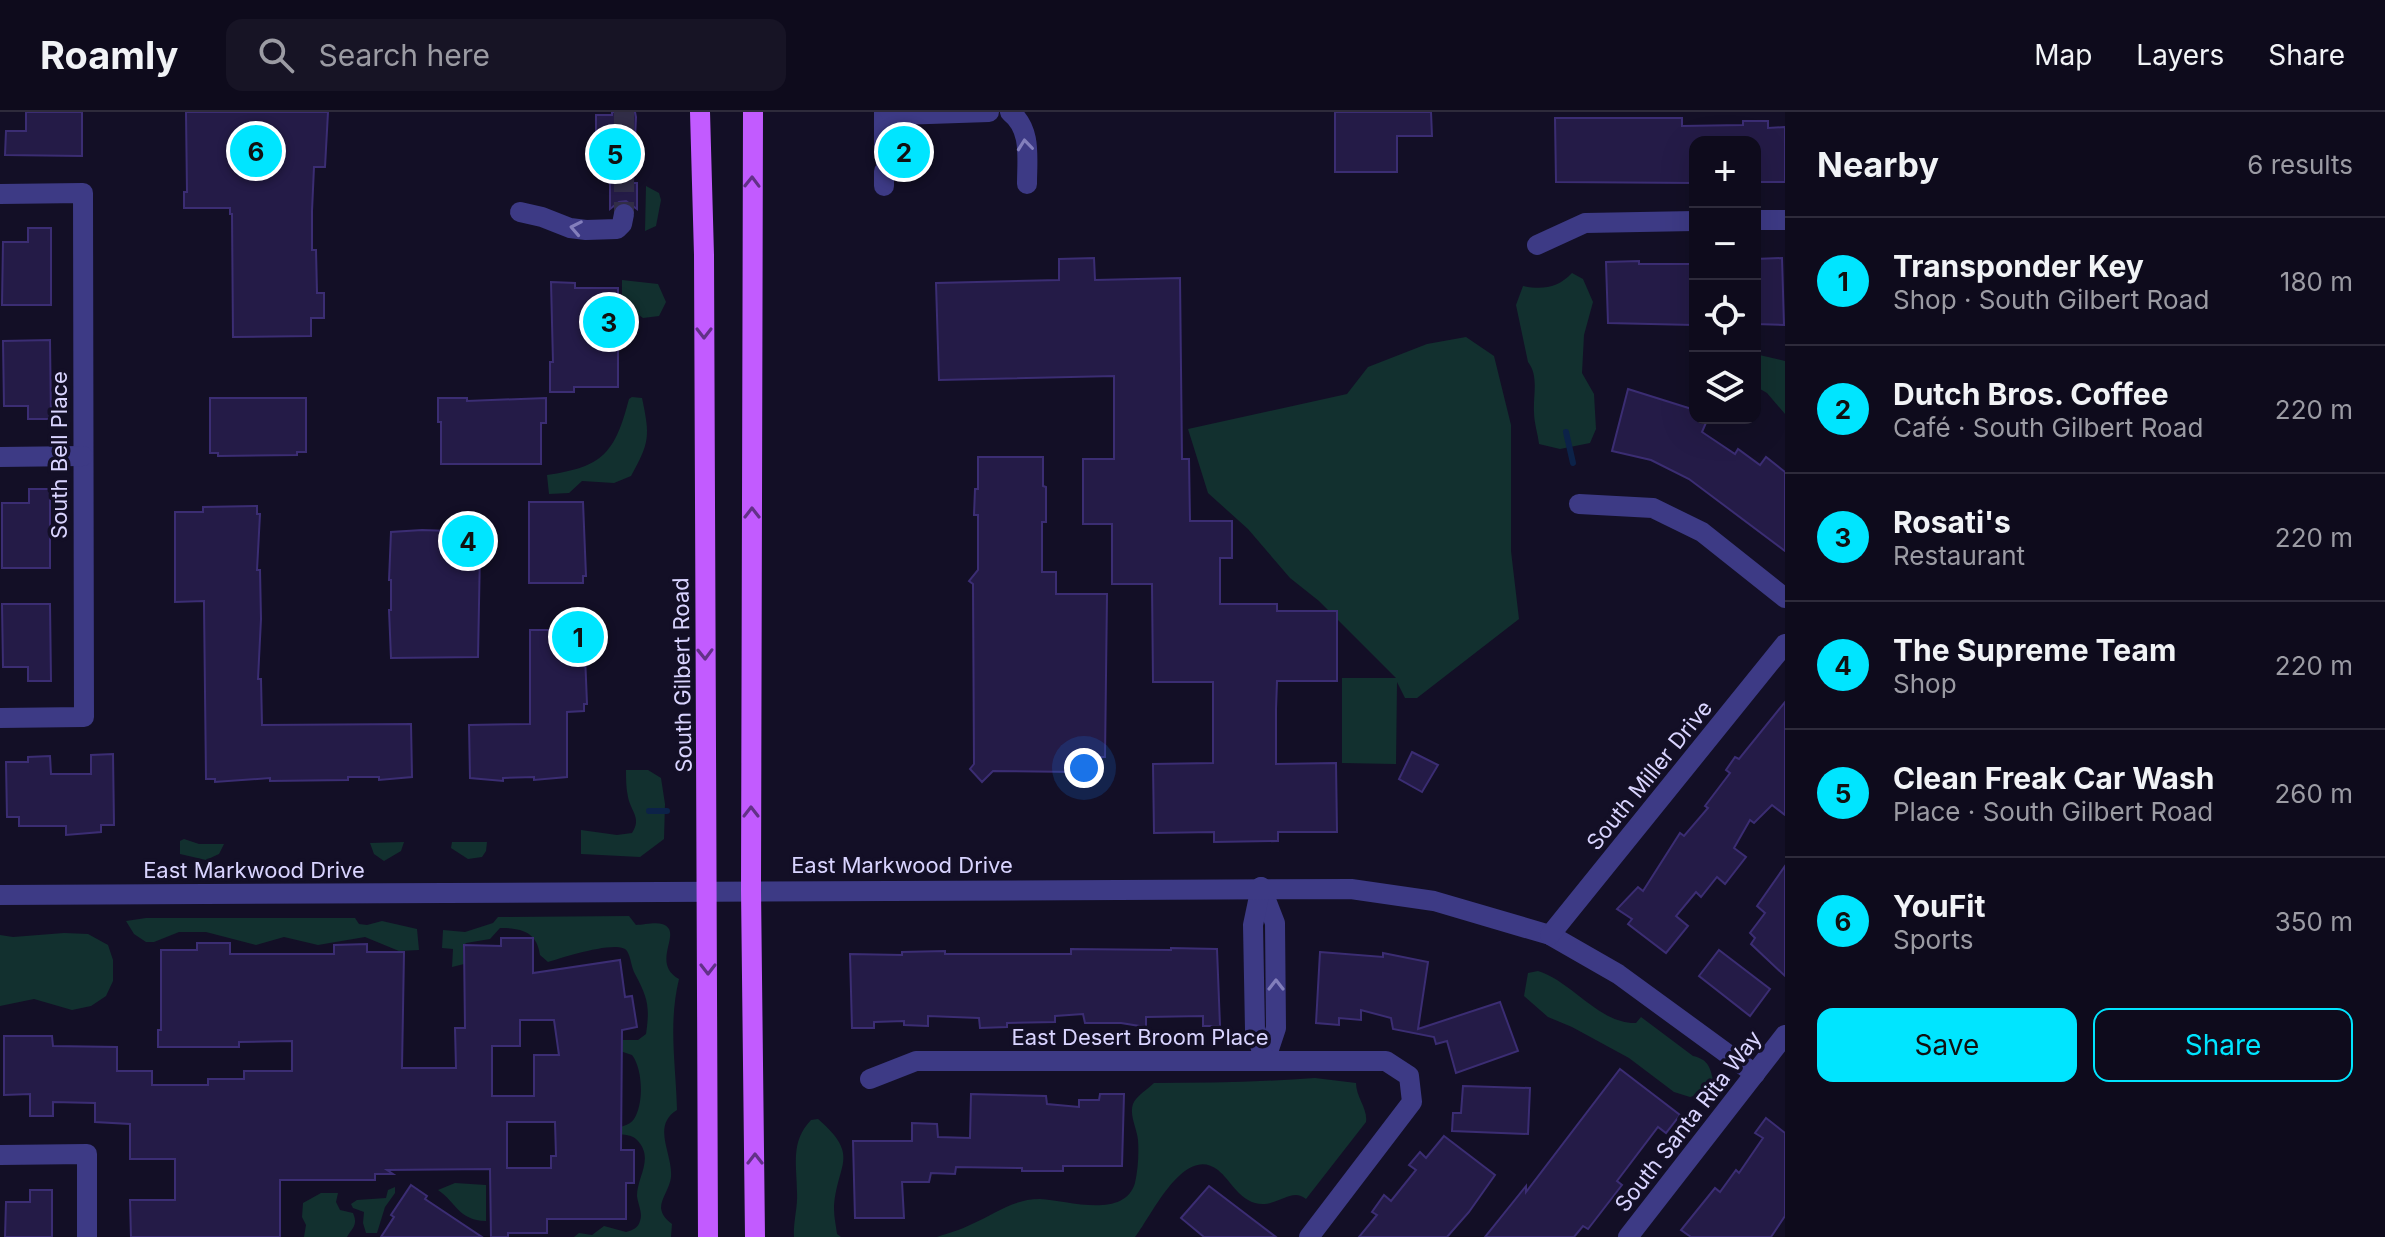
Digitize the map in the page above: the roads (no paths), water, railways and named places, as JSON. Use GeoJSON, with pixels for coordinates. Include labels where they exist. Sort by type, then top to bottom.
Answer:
{"type":"FeatureCollection","features":[{"type":"Feature","properties":{"kind":"main road","name":"South Gilbert Road"},"geometry":{"type":"LineString","coordinates":[[700,112],[704,255],[708,1237]]}},
{"type":"Feature","properties":{"kind":"main road"},"geometry":{"type":"LineString","coordinates":[[753,112],[751,890],[755,1237]]}},
{"type":"Feature","properties":{"kind":"street"},"geometry":{"type":"LineString","coordinates":[[884,112],[884,169]]}},
{"type":"Feature","properties":{"kind":"street"},"geometry":{"type":"LineString","coordinates":[[890,112],[899,115],[989,112]]}},
{"type":"Feature","properties":{"kind":"street"},"geometry":{"type":"LineString","coordinates":[[1010,112],[1018,119],[1027,138],[1027,184]]}},
{"type":"Feature","properties":{"kind":"street","name":"South Bell Place"},"geometry":{"type":"LineString","coordinates":[[0,194],[83,193],[84,717],[0,718]]}},
{"type":"Feature","properties":{"kind":"street"},"geometry":{"type":"LineString","coordinates":[[520,212],[586,230],[617,229],[622,224],[624,214]]}},
{"type":"Feature","properties":{"kind":"street"},"geometry":{"type":"LineString","coordinates":[[1761,220],[1785,220]]}},
{"type":"Feature","properties":{"kind":"street"},"geometry":{"type":"LineString","coordinates":[[1537,245],[1585,223],[1689,221]]}},
{"type":"Feature","properties":{"kind":"street"},"geometry":{"type":"LineString","coordinates":[[0,457],[83,456]]}},
{"type":"Feature","properties":{"kind":"street"},"geometry":{"type":"LineString","coordinates":[[1579,504],[1653,508],[1702,532],[1785,598]]}},
{"type":"Feature","properties":{"kind":"street","name":"South Miller Drive"},"geometry":{"type":"LineString","coordinates":[[1550,935],[1785,644]]}},
{"type":"Feature","properties":{"kind":"street"},"geometry":{"type":"LineString","coordinates":[[1261,887],[1253,925],[1255,1030],[1265,1061]]}},
{"type":"Feature","properties":{"kind":"street","name":"East Markwood Drive"},"geometry":{"type":"LineString","coordinates":[[0,895],[1351,889],[1434,901],[1550,935],[1618,974],[1755,1074]]}},
{"type":"Feature","properties":{"kind":"street","name":"South Santa Rita Way"},"geometry":{"type":"LineString","coordinates":[[1628,1237],[1785,1035]]}},
{"type":"Feature","properties":{"kind":"street","name":"East Desert Broom Place"},"geometry":{"type":"LineString","coordinates":[[870,1079],[916,1061],[1386,1061],[1409,1076],[1412,1102],[1309,1237]]}},
{"type":"Feature","properties":{"kind":"street"},"geometry":{"type":"LineString","coordinates":[[0,1155],[87,1154],[87,1237]]}},
{"type":"Feature","properties":{"kind":"waterway"},"geometry":{"type":"LineString","coordinates":[[1566,432],[1573,463]]}},
{"type":"Feature","properties":{"kind":"waterway"},"geometry":{"type":"LineString","coordinates":[[649,811],[667,811]]}},
{"type":"Feature","properties":{"kind":"tunnel"},"geometry":{"type":"LineString","coordinates":[[624,112],[624,214]]}},
{"type":"Feature","properties":{"kind":"place","name":"YouFit"},"geometry":{"type":"Point","coordinates":[256,151]}},
{"type":"Feature","properties":{"kind":"place","name":"Dutch Bros. Coffee"},"geometry":{"type":"Point","coordinates":[904,152]}},
{"type":"Feature","properties":{"kind":"place","name":"Clean Freak Car Wash"},"geometry":{"type":"Point","coordinates":[615,154]}},
{"type":"Feature","properties":{"kind":"place","name":"Rosati's"},"geometry":{"type":"Point","coordinates":[609,322]}},
{"type":"Feature","properties":{"kind":"place","name":"The Supreme Team"},"geometry":{"type":"Point","coordinates":[468,541]}},
{"type":"Feature","properties":{"kind":"place","name":"Transponder Key"},"geometry":{"type":"Point","coordinates":[578,637]}}]}
